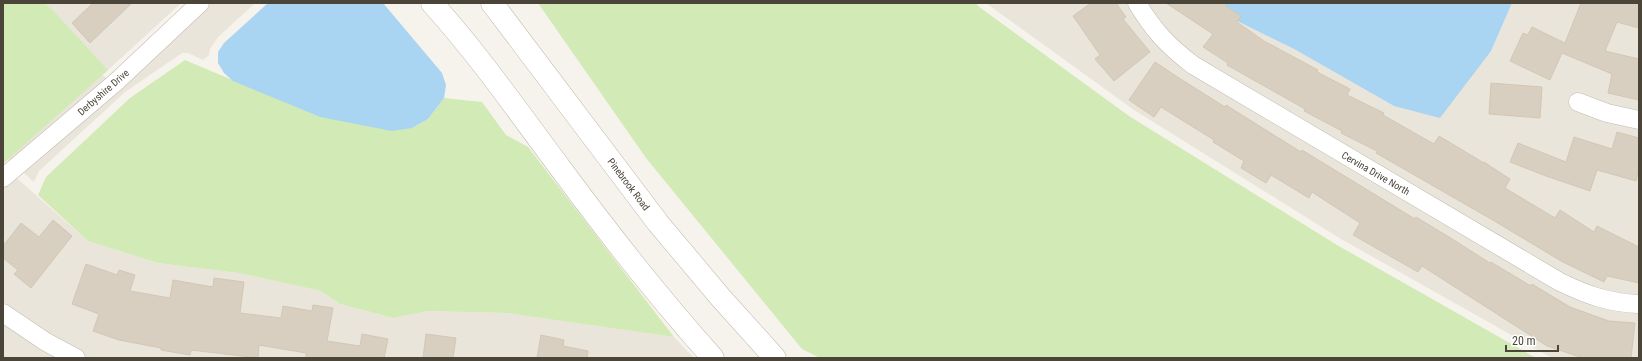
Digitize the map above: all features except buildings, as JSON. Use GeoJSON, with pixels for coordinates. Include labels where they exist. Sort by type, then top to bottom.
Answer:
{"type":"FeatureCollection","features":[{"type":"Feature","properties":{"kind":"street","name":"Derbyshire Drive"},"geometry":{"type":"LineString","coordinates":[[3,178],[116,82],[199,3]]}},
{"type":"Feature","properties":{"kind":"street"},"geometry":{"type":"LineString","coordinates":[[432,3],[506,95],[619,246],[713,358]]}},
{"type":"Feature","properties":{"kind":"street","name":"Pinebrook Road"},"geometry":{"type":"LineString","coordinates":[[492,3],[658,223],[774,358]]}},
{"type":"Feature","properties":{"kind":"street","name":"Cervina Drive North"},"geometry":{"type":"LineString","coordinates":[[1137,3],[1148,22],[1160,38],[1193,65],[1560,282],[1599,299],[1639,304]]}},
{"type":"Feature","properties":{"kind":"street"},"geometry":{"type":"LineString","coordinates":[[1578,102],[1607,113],[1639,120]]}},
{"type":"Feature","properties":{"kind":"street"},"geometry":{"type":"LineString","coordinates":[[3,313],[46,342],[76,358]]}},
{"type":"Feature","properties":{"kind":"shaded area"},"geometry":{"type":"Polygon","coordinates":[[[43,3],[181,3],[108,70],[51,8],[43,3]]]}},
{"type":"Feature","properties":{"kind":"shaded area"},"geometry":{"type":"Polygon","coordinates":[[[194,3],[255,3],[218,37],[210,49],[209,55],[203,60],[188,53],[182,53],[125,92],[39,171],[34,182],[7,158],[102,75],[107,78],[112,77],[194,3]]]}},
{"type":"Feature","properties":{"kind":"shaded area"},"geometry":{"type":"Polygon","coordinates":[[[986,3],[1224,3],[1231,18],[1294,49],[1394,106],[1491,51],[1512,3],[1639,3],[1639,358],[1552,358],[1341,239],[1134,110],[986,3]]]}},
{"type":"Feature","properties":{"kind":"shaded area"},"geometry":{"type":"Polygon","coordinates":[[[3,166],[88,241],[158,263],[239,273],[321,291],[340,304],[393,318],[428,311],[506,313],[674,337],[694,358],[3,358],[3,166]]]}},
{"type":"Feature","properties":{"kind":"green space"},"geometry":{"type":"Polygon","coordinates":[[[3,3],[43,3],[51,8],[108,70],[3,164],[3,3]]]}},
{"type":"Feature","properties":{"kind":"green space"},"geometry":{"type":"Polygon","coordinates":[[[538,3],[976,3],[978,6],[1129,116],[1337,245],[1536,358],[820,358],[802,349],[646,158],[538,3]]]}},
{"type":"Feature","properties":{"kind":"green space"},"geometry":{"type":"Polygon","coordinates":[[[185,60],[320,117],[412,128],[428,119],[444,98],[482,102],[506,135],[528,147],[674,337],[506,313],[428,311],[393,318],[340,304],[321,291],[239,273],[158,263],[88,241],[38,195],[46,177],[130,98],[185,60]]]}},
{"type":"Feature","properties":{"kind":"water"},"geometry":{"type":"Polygon","coordinates":[[[268,3],[383,3],[442,73],[446,85],[444,98],[428,119],[412,128],[392,131],[320,117],[233,81],[224,73],[218,63],[218,52],[224,43],[268,3]]]}},
{"type":"Feature","properties":{"kind":"water"},"geometry":{"type":"Polygon","coordinates":[[[1224,3],[1512,3],[1491,51],[1440,118],[1394,106],[1294,49],[1231,18],[1224,3]]]}}]}
